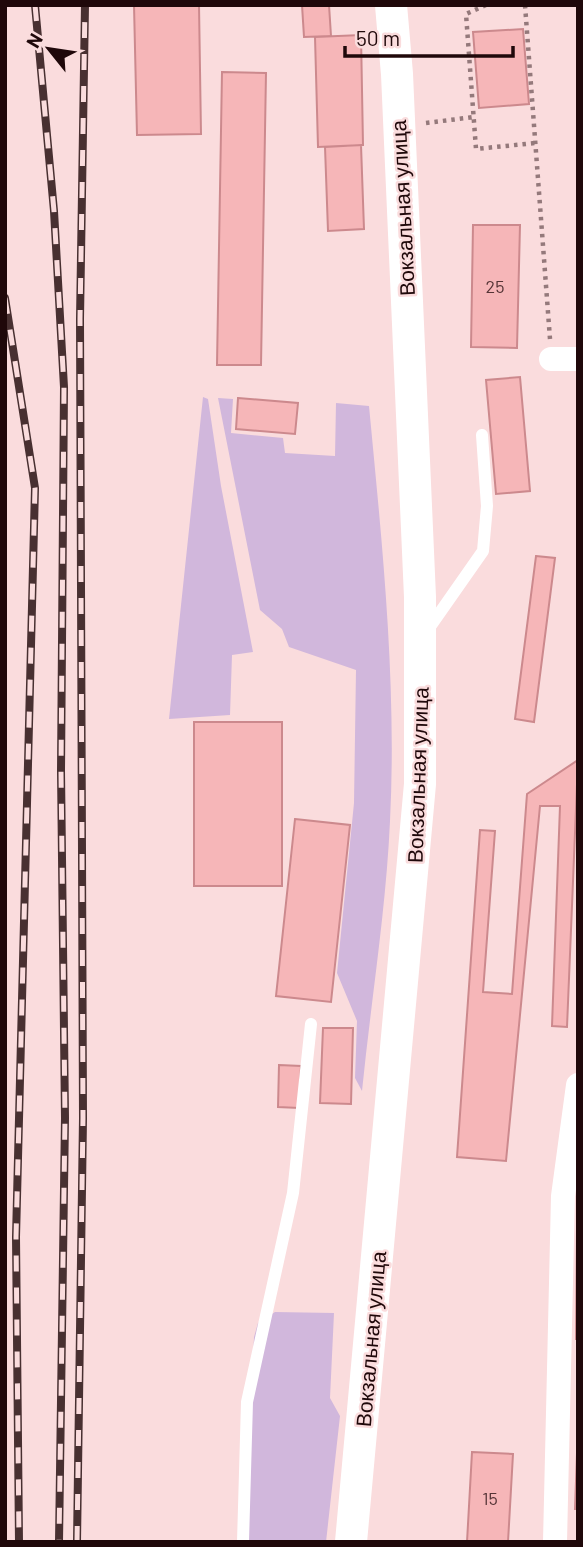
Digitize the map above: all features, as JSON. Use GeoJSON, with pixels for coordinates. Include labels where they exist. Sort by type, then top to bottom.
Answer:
{"type":"FeatureCollection","features":[{"type":"Feature","properties":{"kind":"street","name":"Вокзальная улица"},"geometry":{"type":"LineString","coordinates":[[351,1542],[421,784],[420,639],[397,74],[391,5]]}},
{"type":"Feature","properties":{"kind":"street"},"geometry":{"type":"LineString","coordinates":[[397,74],[408,5]]}},
{"type":"Feature","properties":{"kind":"street"},"geometry":{"type":"LineString","coordinates":[[551,359],[578,359]]}},
{"type":"Feature","properties":{"kind":"street"},"geometry":{"type":"LineString","coordinates":[[555,1542],[563,1196],[578,1085]]}},
{"type":"Feature","properties":{"kind":"lane"},"geometry":{"type":"LineString","coordinates":[[420,639],[483,551],[487,506],[482,435]]}},
{"type":"Feature","properties":{"kind":"lane"},"geometry":{"type":"LineString","coordinates":[[243,1542],[247,1402],[293,1193],[311,1024]]}},
{"type":"Feature","properties":{"kind":"path"},"geometry":{"type":"LineString","coordinates":[[486,5],[466,14],[476,149],[535,143]]}},
{"type":"Feature","properties":{"kind":"path"},"geometry":{"type":"LineString","coordinates":[[525,5],[551,359]]}},
{"type":"Feature","properties":{"kind":"path"},"geometry":{"type":"LineString","coordinates":[[419,124],[474,117]]}},
{"type":"Feature","properties":{"kind":"shaded area"},"geometry":{"type":"Polygon","coordinates":[[[203,397],[208,399],[221,486],[253,652],[232,655],[230,715],[169,719],[203,397]]]}},
{"type":"Feature","properties":{"kind":"shaded area"},"geometry":{"type":"Polygon","coordinates":[[[218,398],[233,399],[231,433],[283,438],[285,453],[335,456],[336,403],[369,406],[387,613],[392,769],[385,888],[362,1091],[355,1078],[357,1021],[337,973],[354,803],[356,670],[289,647],[282,629],[260,610],[218,398]]]}},
{"type":"Feature","properties":{"kind":"shaded area"},"geometry":{"type":"Polygon","coordinates":[[[275,1312],[334,1313],[330,1398],[340,1416],[326,1542],[243,1542],[250,1465],[254,1337],[258,1323],[275,1312]]]}},
{"type":"Feature","properties":{"kind":"building"},"geometry":{"type":"Polygon","coordinates":[[[134,5],[199,5],[201,134],[137,135],[134,5]]]}},
{"type":"Feature","properties":{"kind":"building"},"geometry":{"type":"Polygon","coordinates":[[[302,5],[329,5],[331,36],[304,37],[302,5]]]}},
{"type":"Feature","properties":{"kind":"building"},"geometry":{"type":"Polygon","coordinates":[[[523,29],[529,104],[479,108],[473,32],[523,29]]]}},
{"type":"Feature","properties":{"kind":"building"},"geometry":{"type":"Polygon","coordinates":[[[361,35],[363,145],[318,147],[315,37],[361,35]]]}},
{"type":"Feature","properties":{"kind":"building"},"geometry":{"type":"Polygon","coordinates":[[[222,72],[266,73],[261,365],[217,365],[222,72]]]}},
{"type":"Feature","properties":{"kind":"building"},"geometry":{"type":"Polygon","coordinates":[[[361,145],[364,229],[328,231],[325,147],[361,145]]]}},
{"type":"Feature","properties":{"kind":"building"},"geometry":{"type":"Polygon","coordinates":[[[473,225],[520,225],[517,348],[471,347],[473,225]]]}},
{"type":"Feature","properties":{"kind":"building"},"geometry":{"type":"Polygon","coordinates":[[[520,377],[530,491],[496,494],[486,380],[520,377]]]}},
{"type":"Feature","properties":{"kind":"building"},"geometry":{"type":"Polygon","coordinates":[[[238,398],[298,403],[295,434],[236,429],[238,398]]]}},
{"type":"Feature","properties":{"kind":"building"},"geometry":{"type":"Polygon","coordinates":[[[536,556],[555,558],[534,722],[515,719],[536,556]]]}},
{"type":"Feature","properties":{"kind":"building"},"geometry":{"type":"Polygon","coordinates":[[[194,722],[282,722],[282,886],[194,886],[194,722]]]}},
{"type":"Feature","properties":{"kind":"building"},"geometry":{"type":"Polygon","coordinates":[[[578,760],[567,1027],[552,1026],[560,806],[540,806],[506,1161],[457,1157],[480,830],[495,831],[483,992],[512,994],[527,794],[578,760]]]}},
{"type":"Feature","properties":{"kind":"building"},"geometry":{"type":"Polygon","coordinates":[[[295,819],[350,825],[331,1002],[276,996],[295,819]]]}},
{"type":"Feature","properties":{"kind":"building"},"geometry":{"type":"Polygon","coordinates":[[[323,1028],[353,1028],[351,1104],[320,1103],[323,1028]]]}},
{"type":"Feature","properties":{"kind":"building"},"geometry":{"type":"Polygon","coordinates":[[[279,1065],[301,1066],[299,1108],[278,1107],[279,1065]]]}},
{"type":"Feature","properties":{"kind":"building"},"geometry":{"type":"Polygon","coordinates":[[[577,1229],[578,1339],[576,1339],[577,1229]]]}},
{"type":"Feature","properties":{"kind":"building"},"geometry":{"type":"Polygon","coordinates":[[[578,1425],[578,1509],[575,1509],[578,1425]]]}},
{"type":"Feature","properties":{"kind":"building"},"geometry":{"type":"Polygon","coordinates":[[[472,1452],[513,1454],[508,1542],[467,1542],[472,1452]]]}},
{"type":"Feature","properties":{"kind":"railway"},"geometry":{"type":"LineString","coordinates":[[35,5],[54,211],[64,387],[61,771],[65,1118],[59,1542]]}},
{"type":"Feature","properties":{"kind":"railway"},"geometry":{"type":"LineString","coordinates":[[77,1542],[83,1118],[80,319],[85,5]]}},
{"type":"Feature","properties":{"kind":"railway"},"geometry":{"type":"LineString","coordinates":[[5,298],[35,488],[16,1237],[19,1542]]}}]}
